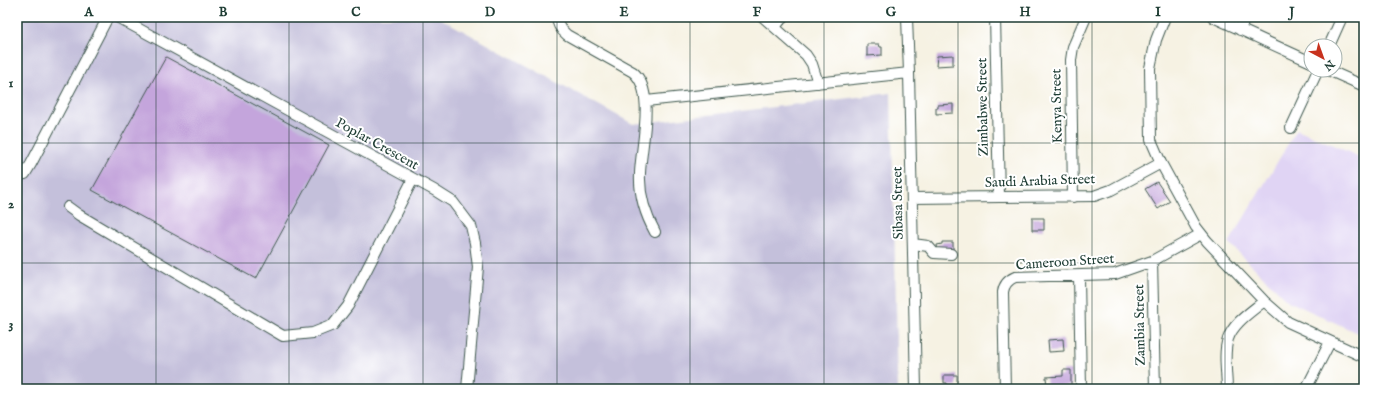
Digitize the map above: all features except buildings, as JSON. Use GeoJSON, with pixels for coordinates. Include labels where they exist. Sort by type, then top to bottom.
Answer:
{"type":"FeatureCollection","features":[{"type":"Feature","properties":{"kind":"street"},"geometry":{"type":"LineString","coordinates":[[17,175],[25,174],[31,164],[108,17]]}},
{"type":"Feature","properties":{"kind":"street","name":"Poplar Crescent"},"geometry":{"type":"LineString","coordinates":[[117,17],[453,202],[471,226],[476,243],[478,267],[467,389]]}},
{"type":"Feature","properties":{"kind":"street"},"geometry":{"type":"LineString","coordinates":[[557,17],[557,22],[567,36],[633,72],[637,75],[644,88],[646,101],[640,173],[641,188],[648,219],[654,232]]}},
{"type":"Feature","properties":{"kind":"street"},"geometry":{"type":"LineString","coordinates":[[763,17],[806,55],[812,64],[818,83]]}},
{"type":"Feature","properties":{"kind":"street"},"geometry":{"type":"LineString","coordinates":[[775,27],[783,17]]}},
{"type":"Feature","properties":{"kind":"street","name":"Sibasa Street"},"geometry":{"type":"LineString","coordinates":[[907,17],[916,389]]}},
{"type":"Feature","properties":{"kind":"street","name":"Zimbabwe Street"},"geometry":{"type":"LineString","coordinates":[[995,17],[999,197]]}},
{"type":"Feature","properties":{"kind":"street","name":"Kenya Street"},"geometry":{"type":"LineString","coordinates":[[1073,197],[1070,60],[1073,47],[1086,17]]}},
{"type":"Feature","properties":{"kind":"street"},"geometry":{"type":"LineString","coordinates":[[1165,17],[1156,40],[1150,68],[1149,84],[1151,140],[1161,163],[1201,234],[1264,301],[1288,322],[1364,357]]}},
{"type":"Feature","properties":{"kind":"street"},"geometry":{"type":"LineString","coordinates":[[1213,17],[1303,58]]}},
{"type":"Feature","properties":{"kind":"street"},"geometry":{"type":"LineString","coordinates":[[1240,30],[1245,17]]}},
{"type":"Feature","properties":{"kind":"street"},"geometry":{"type":"LineString","coordinates":[[1332,38],[1342,17]]}},
{"type":"Feature","properties":{"kind":"street"},"geometry":{"type":"LineString","coordinates":[[646,101],[909,74]]}},
{"type":"Feature","properties":{"kind":"street"},"geometry":{"type":"LineString","coordinates":[[1343,77],[1364,86]]}},
{"type":"Feature","properties":{"kind":"street"},"geometry":{"type":"LineString","coordinates":[[1291,128],[1314,78]]}},
{"type":"Feature","properties":{"kind":"street","name":"Saudi Arabia Street"},"geometry":{"type":"LineString","coordinates":[[912,198],[1094,196],[1107,192],[1161,163]]}},
{"type":"Feature","properties":{"kind":"street"},"geometry":{"type":"LineString","coordinates":[[68,207],[283,336],[313,332],[333,325],[348,306],[413,179]]}},
{"type":"Feature","properties":{"kind":"street","name":"Cameroon Street"},"geometry":{"type":"LineString","coordinates":[[1005,389],[1003,292],[1006,284],[1010,280],[1015,278],[1115,274],[1152,261],[1201,234]]}},
{"type":"Feature","properties":{"kind":"street"},"geometry":{"type":"LineString","coordinates":[[913,244],[928,246],[934,253],[950,254]]}},
{"type":"Feature","properties":{"kind":"street","name":"Zambia Street"},"geometry":{"type":"LineString","coordinates":[[1152,261],[1155,389]]}},
{"type":"Feature","properties":{"kind":"street"},"geometry":{"type":"LineString","coordinates":[[1079,276],[1081,389]]}},
{"type":"Feature","properties":{"kind":"street"},"geometry":{"type":"LineString","coordinates":[[1227,389],[1226,350],[1228,338],[1237,325],[1264,301]]}},
{"type":"Feature","properties":{"kind":"street"},"geometry":{"type":"LineString","coordinates":[[1306,389],[1330,342]]}},
{"type":"Feature","properties":{"kind":"shaded area"},"geometry":{"type":"Polygon","coordinates":[[[17,17],[438,17],[633,124],[891,93],[898,389],[17,389],[17,17]]]}},
{"type":"Feature","properties":{"kind":"shaded area"},"geometry":{"type":"Polygon","coordinates":[[[1297,129],[1364,159],[1364,336],[1288,301],[1229,243],[1297,129]]]}}]}
